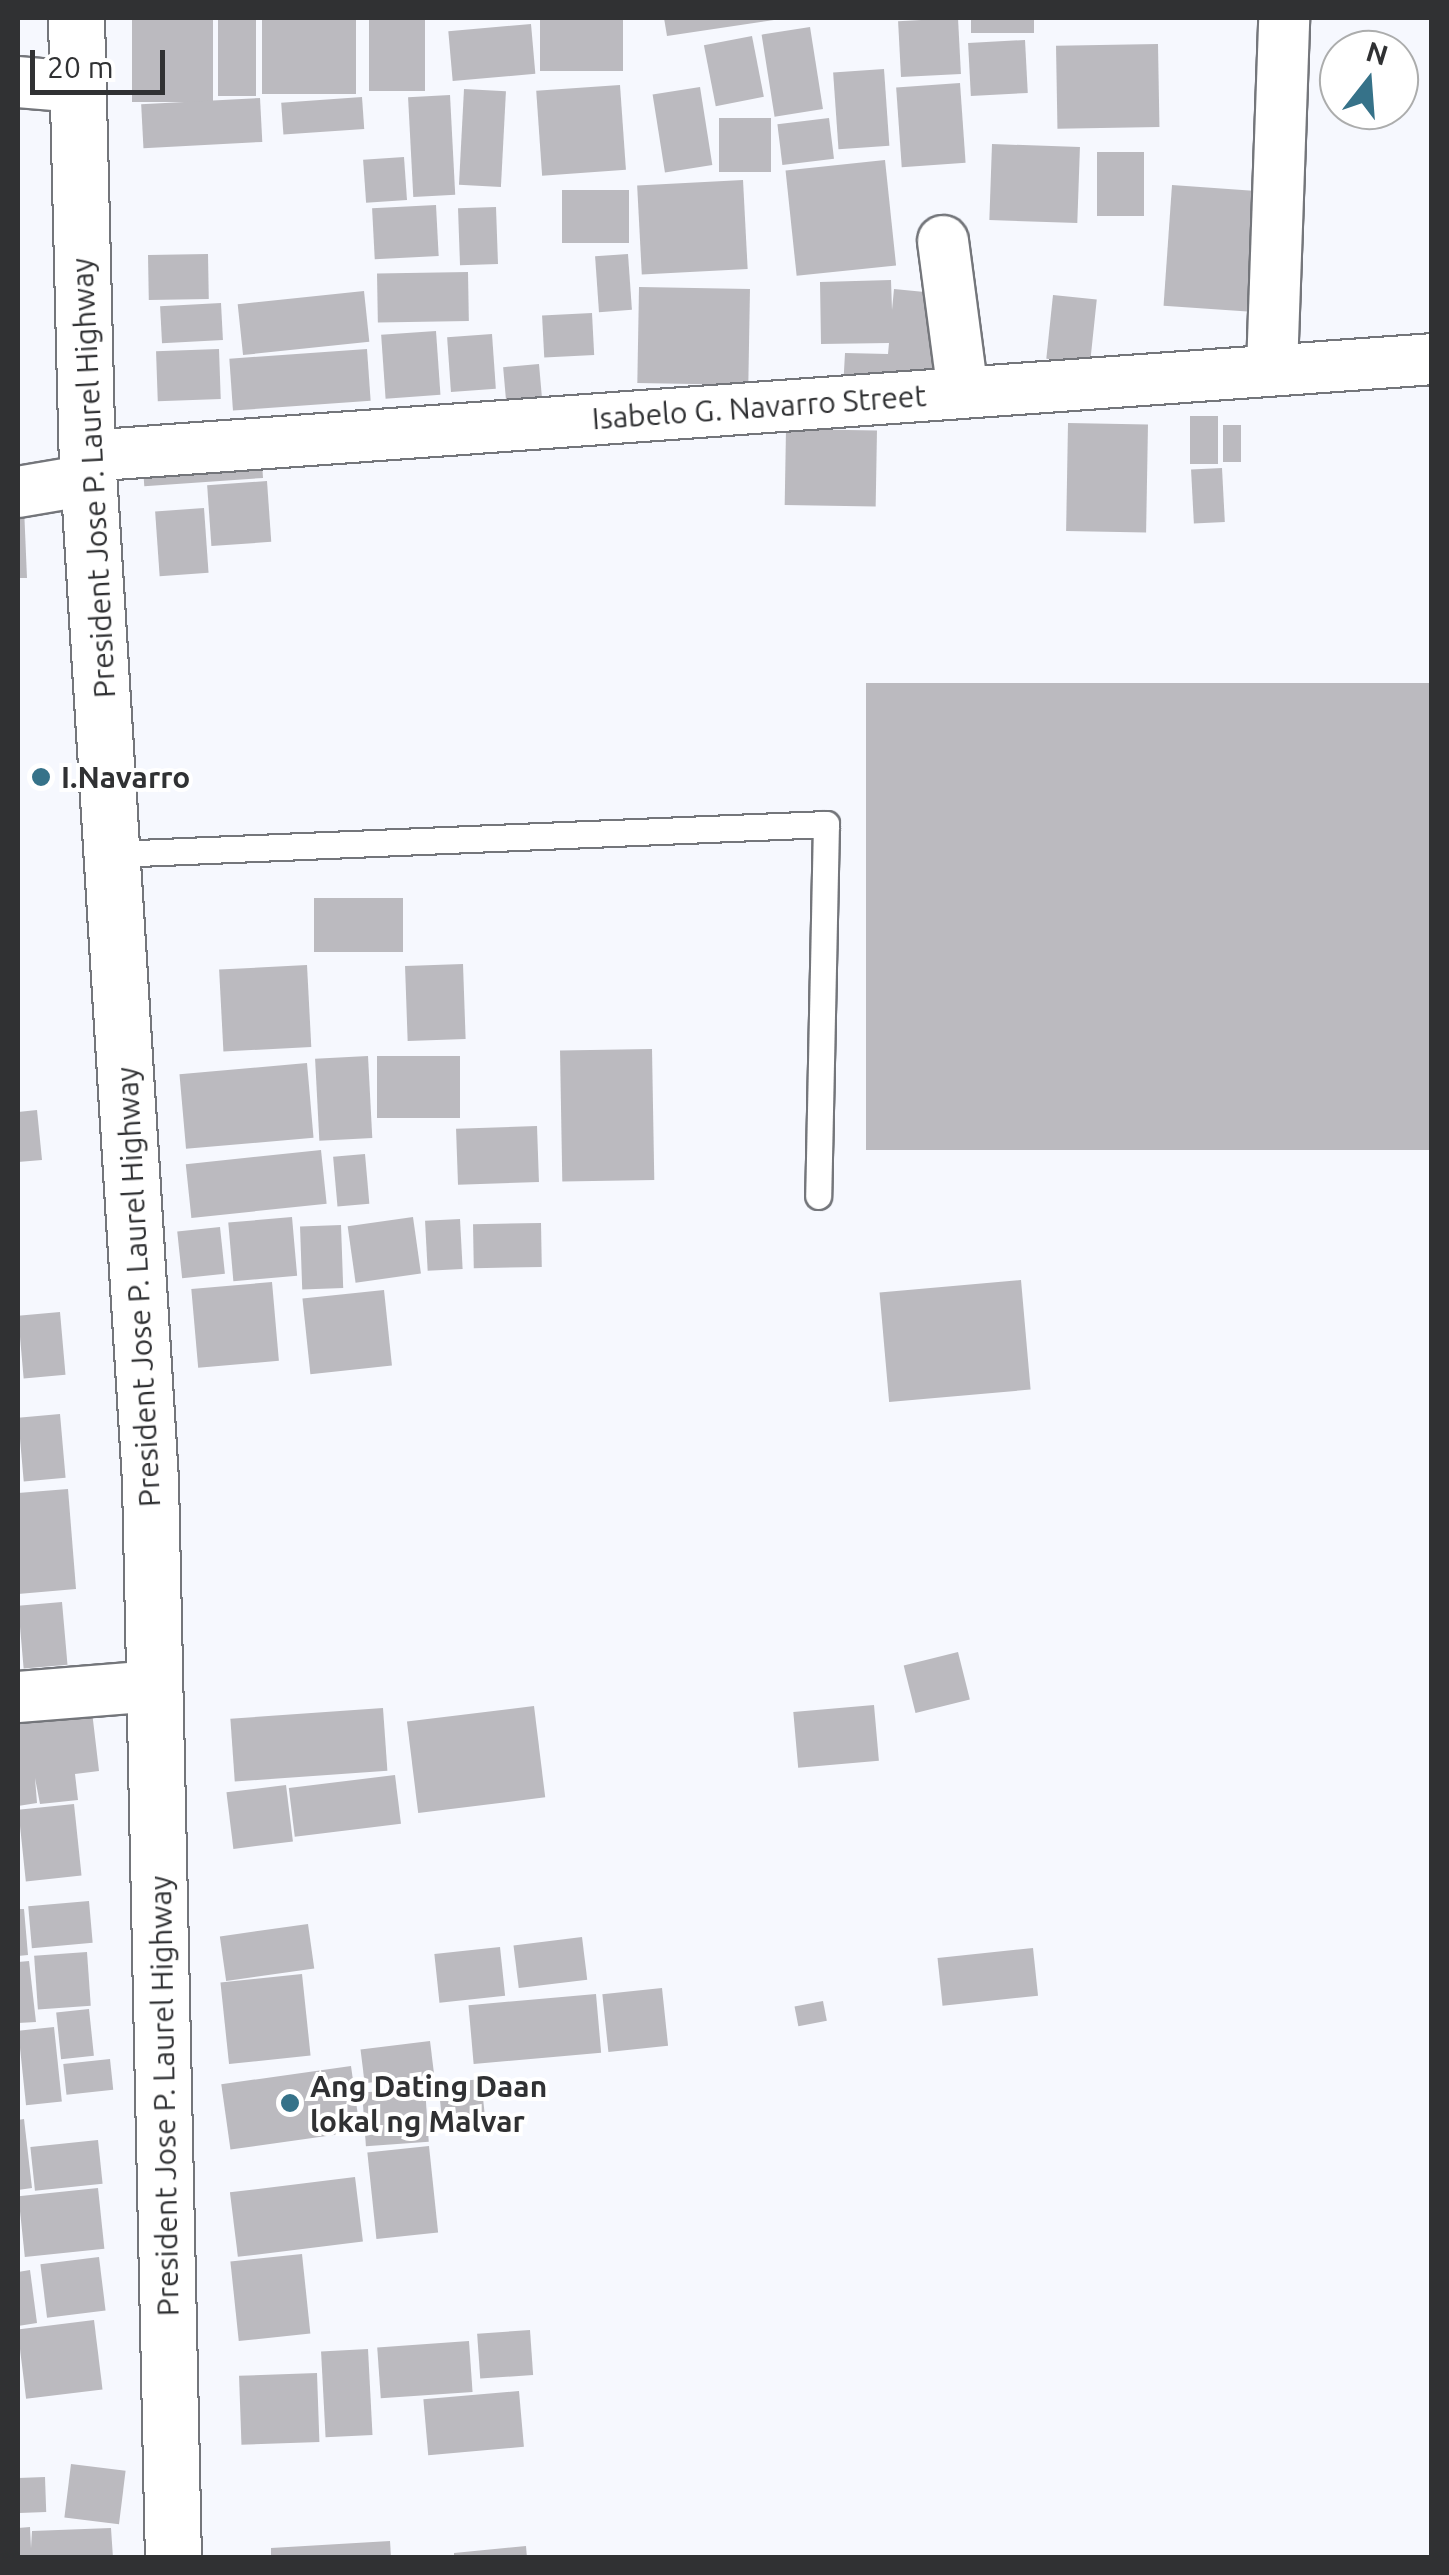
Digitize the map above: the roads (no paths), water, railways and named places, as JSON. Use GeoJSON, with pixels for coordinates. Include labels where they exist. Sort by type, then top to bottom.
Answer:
{"type":"FeatureCollection","features":[{"type":"Feature","properties":{"kind":"highway","name":"President Jose P. Laurel Highway"},"geometry":{"type":"LineString","coordinates":[[76,18],[88,468],[114,854],[155,1686],[173,2558]]}},
{"type":"Feature","properties":{"kind":"street"},"geometry":{"type":"LineString","coordinates":[[1272,370],[1284,18]]}},
{"type":"Feature","properties":{"kind":"street"},"geometry":{"type":"LineString","coordinates":[[18,82],[78,87]]}},
{"type":"Feature","properties":{"kind":"street"},"geometry":{"type":"LineString","coordinates":[[943,241],[962,392]]}},
{"type":"Feature","properties":{"kind":"street","name":"Isabelo G. Navarro Street"},"geometry":{"type":"LineString","coordinates":[[18,492],[88,468],[962,392],[1422,359]]}},
{"type":"Feature","properties":{"kind":"street"},"geometry":{"type":"LineString","coordinates":[[18,1697],[155,1686]]}},
{"type":"Feature","properties":{"kind":"lane"},"geometry":{"type":"LineString","coordinates":[[114,854],[826,824],[818,1196]]}},
{"type":"Feature","properties":{"kind":"place","name":"I.Navarro"},"geometry":{"type":"Point","coordinates":[41,777]}},
{"type":"Feature","properties":{"kind":"place","name":"Ang Dating Daan lokal ng Malvar"},"geometry":{"type":"Point","coordinates":[290,2103]}}]}
